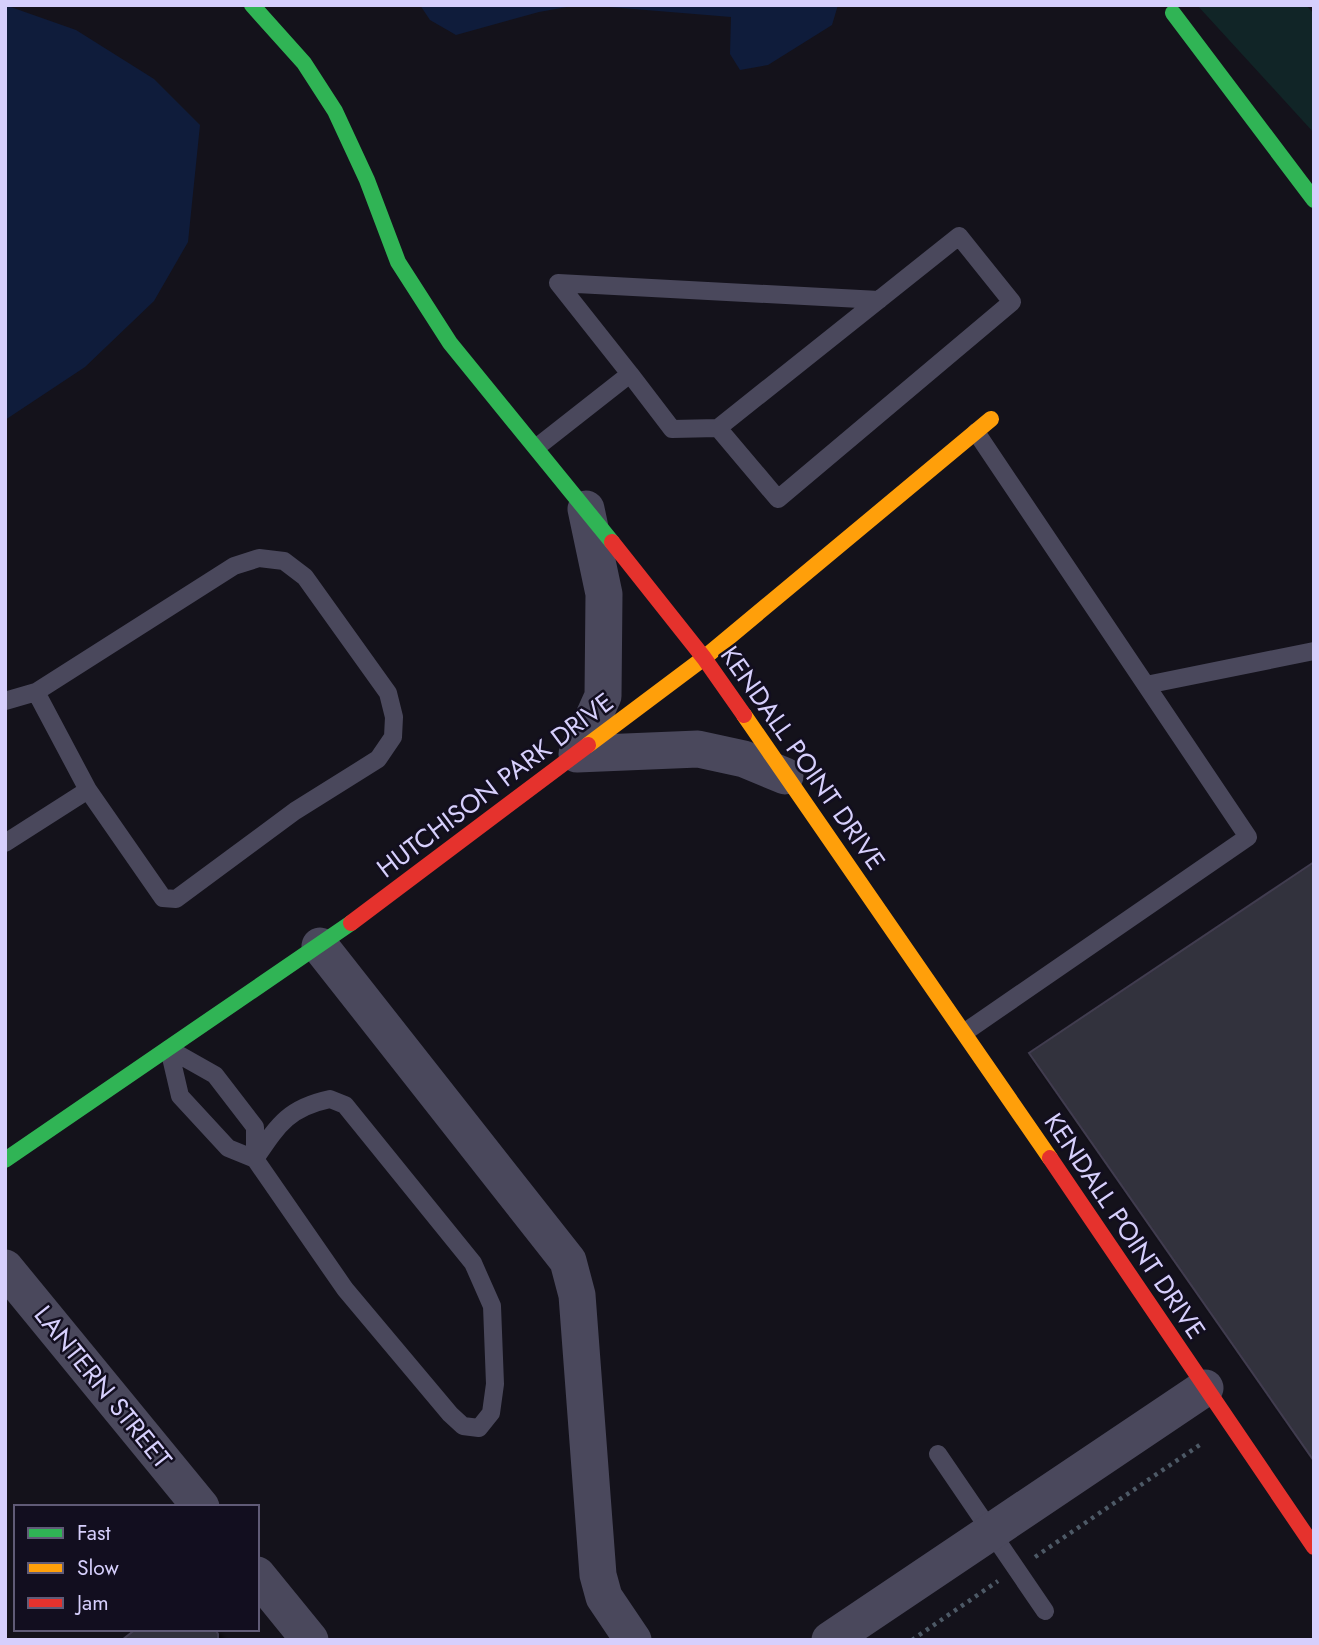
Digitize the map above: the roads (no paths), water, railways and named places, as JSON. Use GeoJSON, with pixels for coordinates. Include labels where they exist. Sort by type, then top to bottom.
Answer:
{"type":"FeatureCollection","features":[{"type":"Feature","properties":{"kind":"main road","name":"KENDALL POINT DRIVE"},"geometry":{"type":"LineString","coordinates":[[252,5],[304,63],[335,111],[367,180],[398,262],[443,331],[704,658],[965,1032],[1314,1547]]}},
{"type":"Feature","properties":{"kind":"main road"},"geometry":{"type":"LineString","coordinates":[[1170,9],[1276,124]]}},
{"type":"Feature","properties":{"kind":"main road"},"geometry":{"type":"LineString","coordinates":[[1170,9],[1314,200]]}},
{"type":"Feature","properties":{"kind":"main road","name":"HUTCHISON PARK DRIVE"},"geometry":{"type":"LineString","coordinates":[[5,1160],[320,946],[577,754],[704,658],[991,419]]}},
{"type":"Feature","properties":{"kind":"street"},"geometry":{"type":"LineString","coordinates":[[586,509],[604,594],[603,696],[577,754],[698,748],[744,759],[785,776]]}},
{"type":"Feature","properties":{"kind":"street"},"geometry":{"type":"LineString","coordinates":[[320,946],[568,1261],[577,1295],[597,1575],[604,1597],[633,1640]]}},
{"type":"Feature","properties":{"kind":"street","name":"LANTERN STREET"},"geometry":{"type":"LineString","coordinates":[[5,1268],[199,1505]]}},
{"type":"Feature","properties":{"kind":"street"},"geometry":{"type":"LineString","coordinates":[[830,1640],[1205,1388]]}},
{"type":"Feature","properties":{"kind":"street"},"geometry":{"type":"LineString","coordinates":[[259,1577],[310,1640]]}},
{"type":"Feature","properties":{"kind":"lane"},"geometry":{"type":"LineString","coordinates":[[718,428],[778,499],[1012,302],[959,236],[718,428],[671,429],[558,283],[879,299]]}},
{"type":"Feature","properties":{"kind":"lane"},"geometry":{"type":"LineString","coordinates":[[537,447],[630,374]]}},
{"type":"Feature","properties":{"kind":"lane"},"geometry":{"type":"LineString","coordinates":[[965,1032],[1248,837],[976,432]]}},
{"type":"Feature","properties":{"kind":"lane"},"geometry":{"type":"LineString","coordinates":[[5,701],[36,692],[234,566],[259,558],[284,561],[305,577],[388,693],[394,717],[393,737],[378,758],[295,811],[176,899],[163,898],[88,790],[36,692]]}},
{"type":"Feature","properties":{"kind":"lane"},"geometry":{"type":"LineString","coordinates":[[1146,685],[1314,651]]}},
{"type":"Feature","properties":{"kind":"lane"},"geometry":{"type":"LineString","coordinates":[[5,843],[88,790]]}},
{"type":"Feature","properties":{"kind":"lane"},"geometry":{"type":"LineString","coordinates":[[169,1049],[180,1096],[228,1148],[255,1159],[345,1289],[450,1414],[463,1426],[479,1428],[491,1413],[495,1384],[492,1306],[473,1263],[345,1105],[330,1099],[306,1104],[278,1126],[255,1159]]}},
{"type":"Feature","properties":{"kind":"lane"},"geometry":{"type":"LineString","coordinates":[[169,1049],[215,1075],[255,1127],[255,1159]]}},
{"type":"Feature","properties":{"kind":"lane"},"geometry":{"type":"LineString","coordinates":[[938,1454],[1045,1611]]}},
{"type":"Feature","properties":{"kind":"water"},"geometry":{"type":"Polygon","coordinates":[[[5,5],[76,30],[154,79],[200,125],[188,242],[154,301],[85,367],[5,420],[5,5]]]}},
{"type":"Feature","properties":{"kind":"water"},"geometry":{"type":"Polygon","coordinates":[[[420,5],[578,5],[539,12],[456,35],[430,20],[420,5]]]}},
{"type":"Feature","properties":{"kind":"water"},"geometry":{"type":"Polygon","coordinates":[[[585,5],[838,5],[832,25],[768,65],[740,70],[730,54],[731,17],[585,5]]]}}]}
